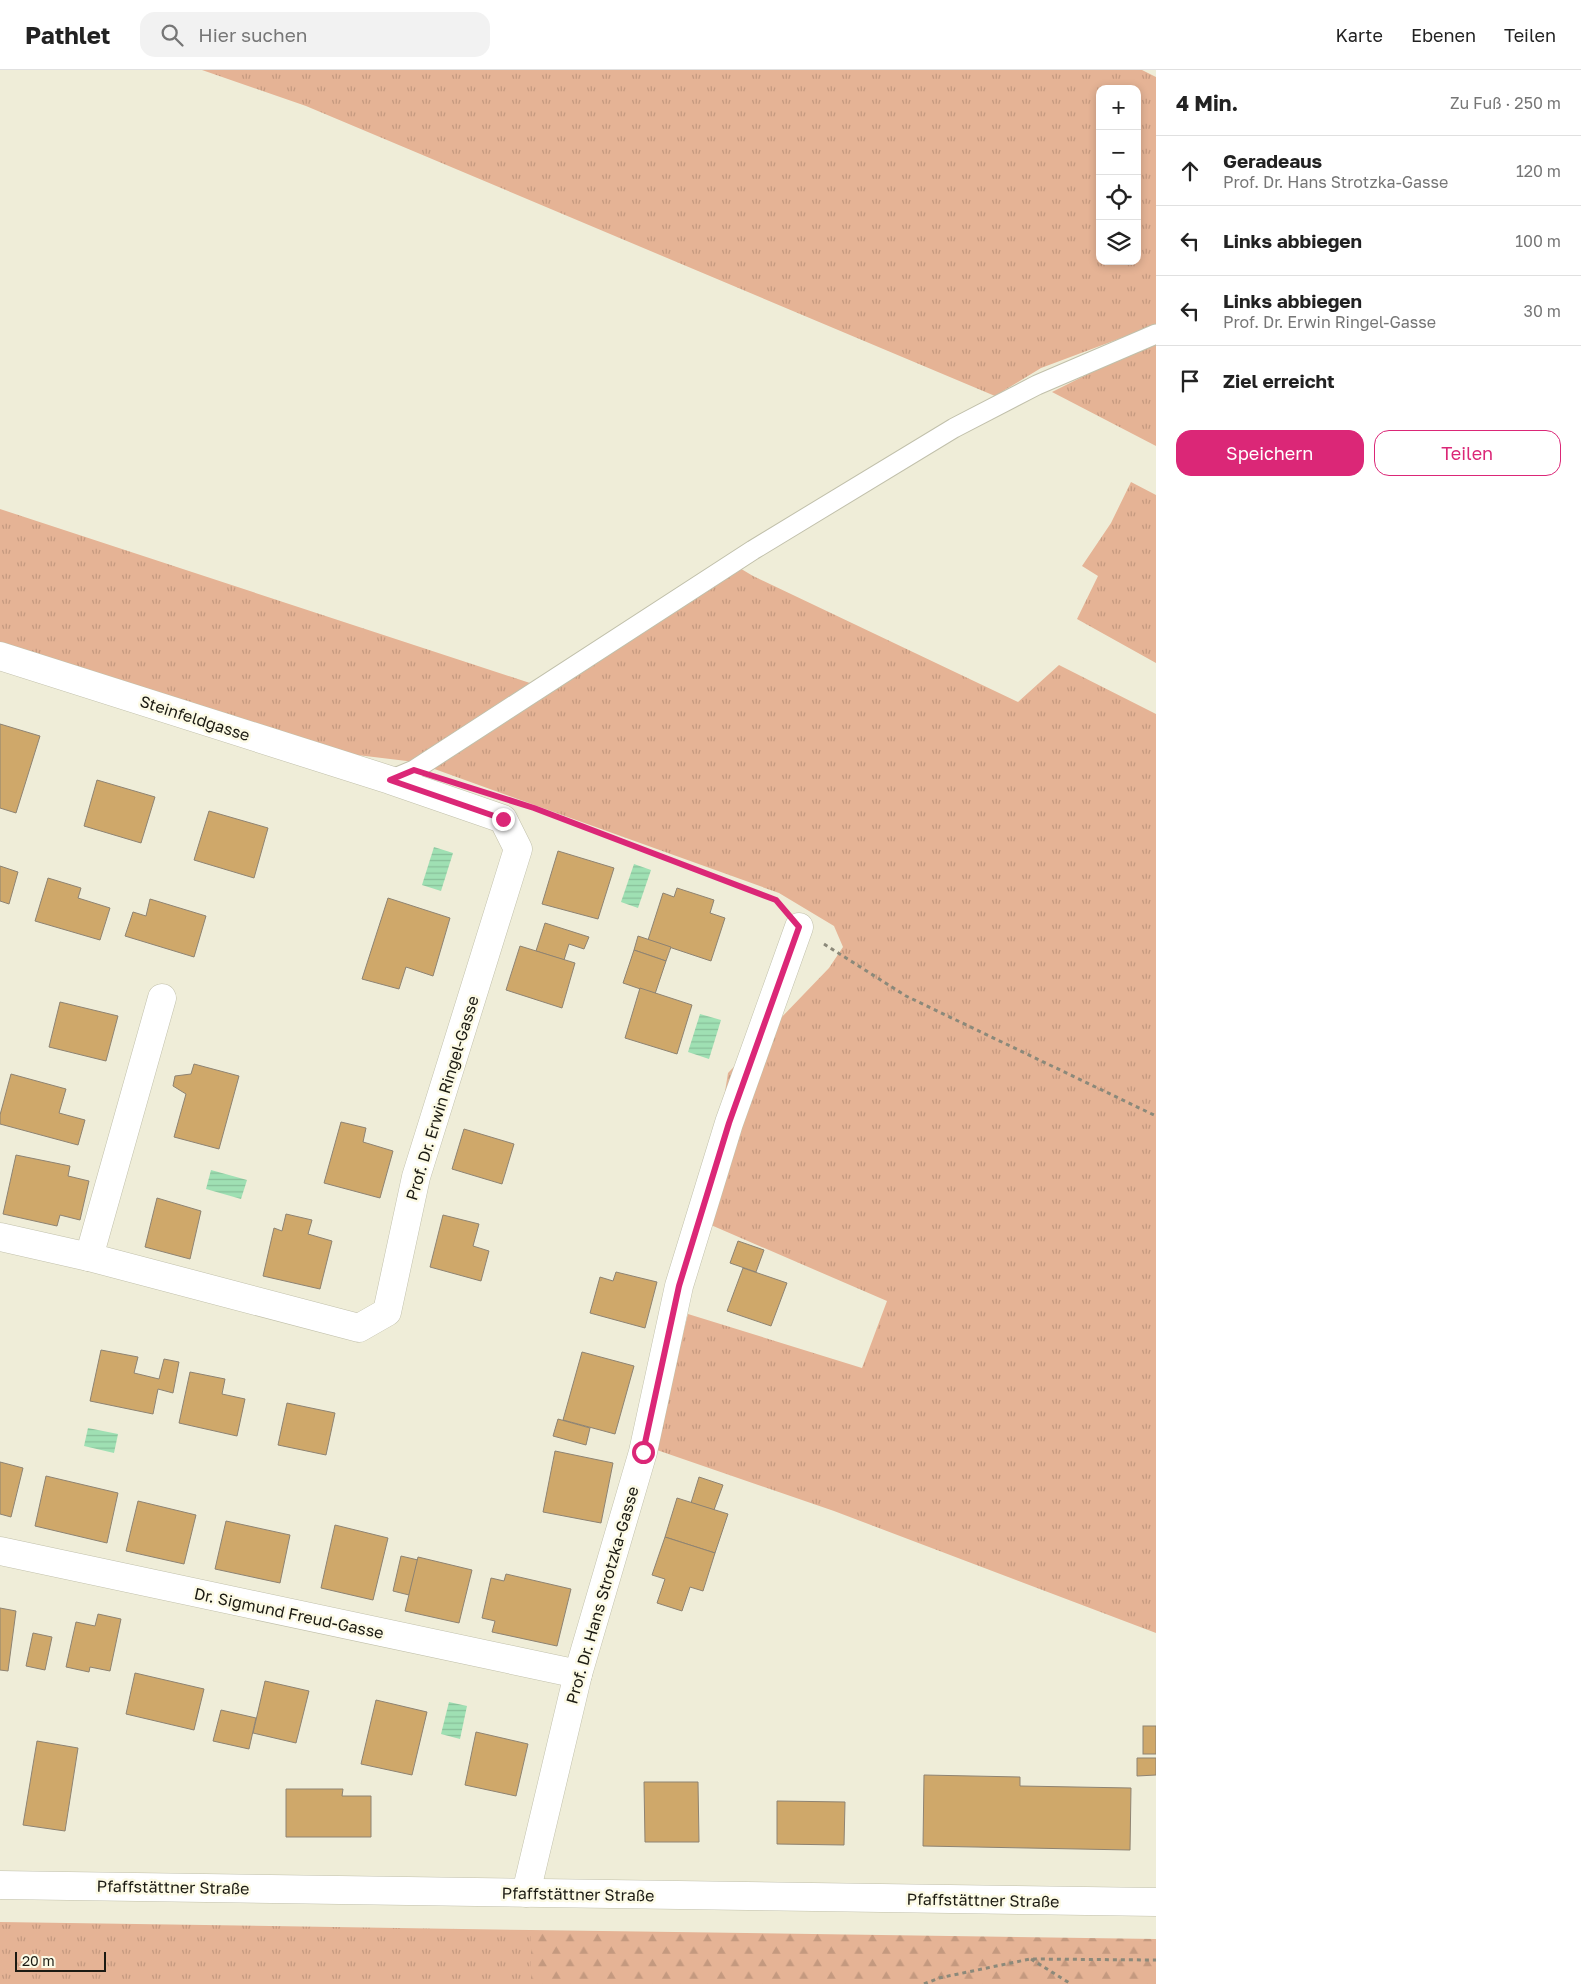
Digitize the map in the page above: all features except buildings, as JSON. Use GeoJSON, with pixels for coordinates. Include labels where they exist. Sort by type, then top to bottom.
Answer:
{"type":"FeatureCollection","features":[{"type":"Feature","properties":{"kind":"street","name":"Steinfeldgasse"},"geometry":{"type":"LineString","coordinates":[[0,656],[390,780]]}},
{"type":"Feature","properties":{"kind":"street","name":"Prof. Dr. Erwin Ringel-Gasse"},"geometry":{"type":"LineString","coordinates":[[0,1237],[90,1257],[359,1328],[387,1312],[416,1177],[518,849],[503,819],[390,780]]}},
{"type":"Feature","properties":{"kind":"street","name":"Prof. Dr. Hans Strotzka-Gasse"},"geometry":{"type":"LineString","coordinates":[[526,1893],[578,1674],[643,1452],[679,1286],[729,1123],[799,927]]}},
{"type":"Feature","properties":{"kind":"street"},"geometry":{"type":"LineString","coordinates":[[90,1257],[162,998]]}},
{"type":"Feature","properties":{"kind":"street","name":"Dr. Sigmund Freud-Gasse"},"geometry":{"type":"LineString","coordinates":[[0,1551],[578,1674]]}},
{"type":"Feature","properties":{"kind":"street","name":"Pfaffstättner Straße"},"geometry":{"type":"LineString","coordinates":[[0,1885],[1156,1902]]}},
{"type":"Feature","properties":{"kind":"lane"},"geometry":{"type":"LineString","coordinates":[[390,780],[414,770],[752,550],[954,428],[1037,385],[1156,334]]}},
{"type":"Feature","properties":{"kind":"path"},"geometry":{"type":"LineString","coordinates":[[525,805],[776,900],[799,927],[906,996],[1156,1116]]}},
{"type":"Feature","properties":{"kind":"path"},"geometry":{"type":"LineString","coordinates":[[924,1984],[938,1978],[1030,1959],[1156,1960]]}},
{"type":"Feature","properties":{"kind":"path"},"geometry":{"type":"LineString","coordinates":[[1030,1959],[1071,1984]]}},
{"type":"Feature","properties":{"kind":"green space"},"geometry":{"type":"Polygon","coordinates":[[[202,70],[1142,70],[1156,77],[1156,325],[1041,368],[995,396],[306,106],[202,70]]]}},
{"type":"Feature","properties":{"kind":"green space"},"geometry":{"type":"Polygon","coordinates":[[[1156,340],[1156,446],[1052,392],[1156,340]]]}},
{"type":"Feature","properties":{"kind":"green space"},"geometry":{"type":"Polygon","coordinates":[[[1131,482],[1156,495],[1156,663],[1077,619],[1098,576],[1082,566],[1111,523],[1131,482]]]}},
{"type":"Feature","properties":{"kind":"green space"},"geometry":{"type":"Polygon","coordinates":[[[0,509],[530,683],[728,561],[753,576],[1018,702],[1059,665],[1156,714],[1156,1633],[834,1511],[654,1449],[688,1314],[862,1368],[887,1301],[704,1222],[728,1073],[829,968],[843,947],[834,926],[779,893],[415,762],[349,754],[0,642],[0,509]]]}},
{"type":"Feature","properties":{"kind":"green space"},"geometry":{"type":"Polygon","coordinates":[[[0,1922],[531,1930],[531,1984],[0,1984],[0,1922]]]}},
{"type":"Feature","properties":{"kind":"green space"},"geometry":{"type":"Polygon","coordinates":[[[531,1930],[1156,1939],[1156,1984],[531,1984],[531,1930]]]}},
{"type":"Feature","properties":{"kind":"shaded area"},"geometry":{"type":"Polygon","coordinates":[[[434,847],[453,853],[441,891],[422,885],[434,847]]]}},
{"type":"Feature","properties":{"kind":"shaded area"},"geometry":{"type":"Polygon","coordinates":[[[634,864],[651,870],[638,908],[621,902],[634,864]]]}},
{"type":"Feature","properties":{"kind":"shaded area"},"geometry":{"type":"Polygon","coordinates":[[[700,1014],[721,1020],[709,1059],[688,1052],[700,1014]]]}},
{"type":"Feature","properties":{"kind":"shaded area"},"geometry":{"type":"Polygon","coordinates":[[[211,1170],[247,1180],[241,1199],[206,1189],[211,1170]]]}},
{"type":"Feature","properties":{"kind":"shaded area"},"geometry":{"type":"Polygon","coordinates":[[[88,1428],[118,1434],[114,1453],[84,1446],[88,1428]]]}},
{"type":"Feature","properties":{"kind":"shaded area"},"geometry":{"type":"Polygon","coordinates":[[[449,1702],[467,1706],[460,1739],[441,1734],[449,1702]]]}},
{"type":"Feature","properties":{"kind":"route"},"geometry":{"type":"LineString","coordinates":[[503,819],[390,780],[414,770],[534,808],[776,900],[799,927],[729,1123],[679,1286],[643,1452]]}}]}
